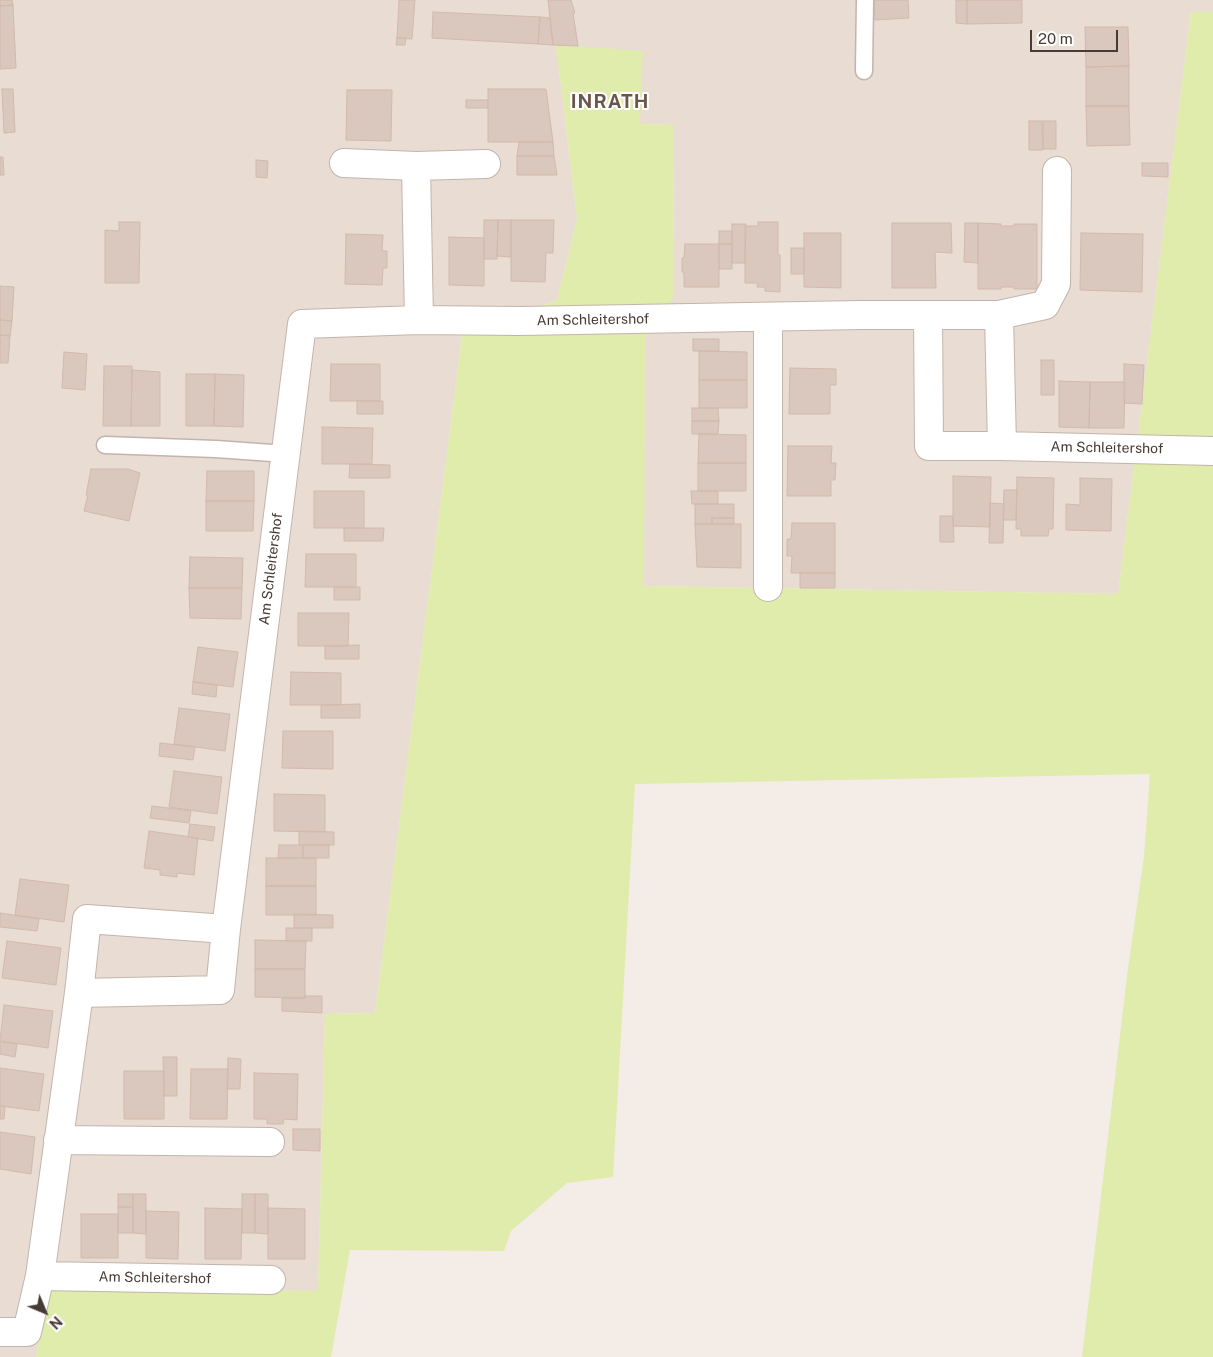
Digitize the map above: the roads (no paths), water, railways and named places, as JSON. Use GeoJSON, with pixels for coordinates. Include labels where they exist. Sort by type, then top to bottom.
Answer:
{"type":"FeatureCollection","features":[{"type":"Feature","properties":{"kind":"street"},"geometry":{"type":"LineString","coordinates":[[344,163],[416,166],[486,164]]}},
{"type":"Feature","properties":{"kind":"street"},"geometry":{"type":"LineString","coordinates":[[416,166],[419,320]]}},
{"type":"Feature","properties":{"kind":"street","name":"Am Schleitershof"},"geometry":{"type":"LineString","coordinates":[[79,993],[220,990],[302,324],[419,320],[520,321],[928,314],[999,315],[1045,305],[1056,284],[1057,171]]}},
{"type":"Feature","properties":{"kind":"street","name":"Am Schleitershof"},"geometry":{"type":"LineString","coordinates":[[928,314],[929,446],[1213,451]]}},
{"type":"Feature","properties":{"kind":"street"},"geometry":{"type":"LineString","coordinates":[[999,315],[1002,446]]}},
{"type":"Feature","properties":{"kind":"street"},"geometry":{"type":"LineString","coordinates":[[768,317],[768,587]]}},
{"type":"Feature","properties":{"kind":"street"},"geometry":{"type":"LineString","coordinates":[[0,1332],[27,1332],[40,1276],[88,919],[226,929]]}},
{"type":"Feature","properties":{"kind":"street"},"geometry":{"type":"LineString","coordinates":[[58,1140],[270,1142]]}},
{"type":"Feature","properties":{"kind":"street","name":"Am Schleitershof"},"geometry":{"type":"LineString","coordinates":[[40,1276],[271,1280]]}},
{"type":"Feature","properties":{"kind":"lane"},"geometry":{"type":"LineString","coordinates":[[864,71],[865,0]]}},
{"type":"Feature","properties":{"kind":"lane"},"geometry":{"type":"LineString","coordinates":[[105,445],[216,449],[286,454]]}},
{"type":"Feature","properties":{"kind":"district","name":"INRATH"},"geometry":{"type":"Point","coordinates":[610,102]}}]}
